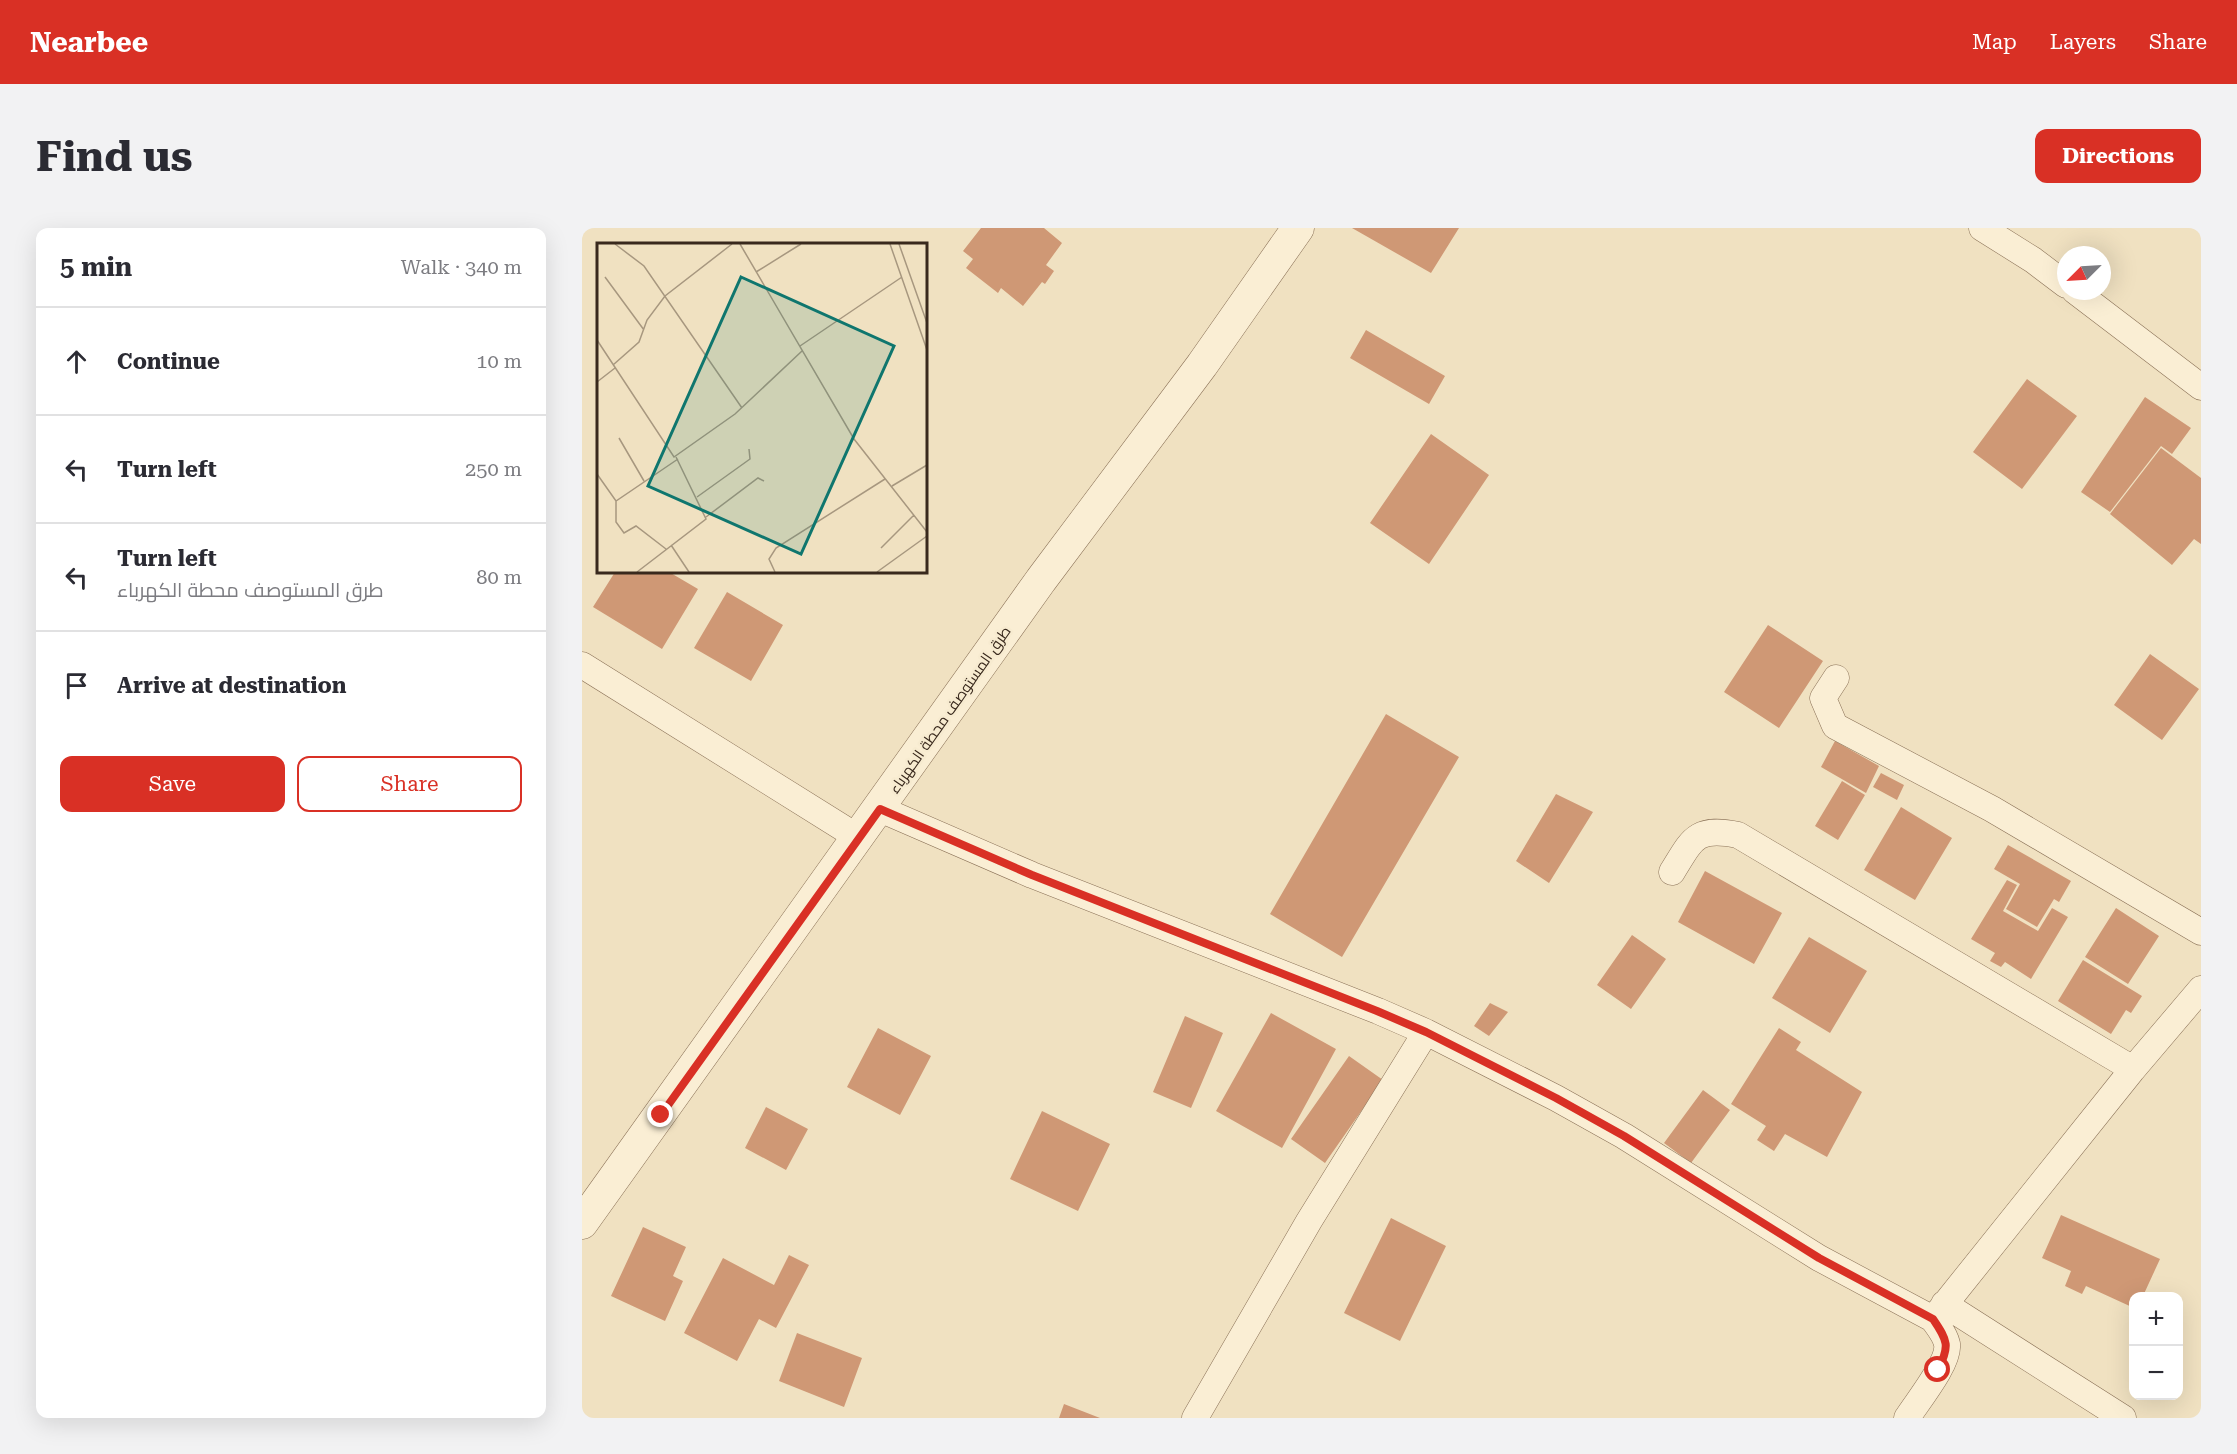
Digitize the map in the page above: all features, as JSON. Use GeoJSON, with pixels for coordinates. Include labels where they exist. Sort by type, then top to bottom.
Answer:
{"type":"FeatureCollection","features":[{"type":"Feature","properties":{"kind":"street","name":"طرق المستوصف محطة الكهرباء"},"geometry":{"type":"LineString","coordinates":[[582,1223],[880,809],[1041,580],[1202,365],[1298,228]]}},
{"type":"Feature","properties":{"kind":"street"},"geometry":{"type":"LineString","coordinates":[[1982,228],[2057,278]]}},
{"type":"Feature","properties":{"kind":"street"},"geometry":{"type":"LineString","coordinates":[[2086,300],[2201,387]]}},
{"type":"Feature","properties":{"kind":"street"},"geometry":{"type":"LineString","coordinates":[[582,665],[859,838]]}},
{"type":"Feature","properties":{"kind":"street"},"geometry":{"type":"LineString","coordinates":[[1836,678],[1823,698],[1835,726],[1992,808],[2201,932]]}},
{"type":"Feature","properties":{"kind":"street"},"geometry":{"type":"LineString","coordinates":[[880,809],[1032,875],[1426,1032],[1556,1098],[1624,1136],[1819,1258],[1939,1312],[2123,1418]]}},
{"type":"Feature","properties":{"kind":"street"},"geometry":{"type":"LineString","coordinates":[[1672,872],[1693,840],[1704,834],[1718,831],[1738,835],[2133,1070]]}},
{"type":"Feature","properties":{"kind":"street"},"geometry":{"type":"LineString","coordinates":[[1939,1312],[2201,989]]}},
{"type":"Feature","properties":{"kind":"street"},"geometry":{"type":"LineString","coordinates":[[1195,1418],[1310,1221],[1426,1032]]}},
{"type":"Feature","properties":{"kind":"street"},"geometry":{"type":"LineString","coordinates":[[1907,1418],[1947,1353],[1939,1312]]}},
{"type":"Feature","properties":{"kind":"building"},"geometry":{"type":"Polygon","coordinates":[[[981,228],[1044,228],[1062,243],[1046,265],[1054,271],[1045,284],[1042,282],[1023,306],[1001,288],[998,293],[966,268],[973,259],[963,251],[981,228]]]}},
{"type":"Feature","properties":{"kind":"building"},"geometry":{"type":"Polygon","coordinates":[[[1352,228],[1459,228],[1431,273],[1352,228]]]}},
{"type":"Feature","properties":{"kind":"building"},"geometry":{"type":"Polygon","coordinates":[[[1366,330],[1445,376],[1429,404],[1350,358],[1366,330]]]}},
{"type":"Feature","properties":{"kind":"building"},"geometry":{"type":"Polygon","coordinates":[[[2027,379],[2077,416],[2022,489],[1973,452],[2027,379]]]}},
{"type":"Feature","properties":{"kind":"building"},"geometry":{"type":"Polygon","coordinates":[[[2145,397],[2191,428],[2172,454],[2161,446],[2110,512],[2081,492],[2145,397]]]}},
{"type":"Feature","properties":{"kind":"building"},"geometry":{"type":"Polygon","coordinates":[[[1431,434],[1489,475],[1429,564],[1370,523],[1431,434]]]}},
{"type":"Feature","properties":{"kind":"building"},"geometry":{"type":"Polygon","coordinates":[[[2161,448],[2201,478],[2201,544],[2194,539],[2172,565],[2110,514],[2161,448]]]}},
{"type":"Feature","properties":{"kind":"building"},"geometry":{"type":"Polygon","coordinates":[[[614,573],[671,573],[698,589],[662,649],[593,607],[614,573]]]}},
{"type":"Feature","properties":{"kind":"building"},"geometry":{"type":"Polygon","coordinates":[[[727,592],[783,625],[751,681],[694,648],[727,592]]]}},
{"type":"Feature","properties":{"kind":"building"},"geometry":{"type":"Polygon","coordinates":[[[1768,625],[1823,661],[1779,728],[1724,692],[1768,625]]]}},
{"type":"Feature","properties":{"kind":"building"},"geometry":{"type":"Polygon","coordinates":[[[2150,654],[2199,689],[2162,740],[2114,705],[2150,654]]]}},
{"type":"Feature","properties":{"kind":"building"},"geometry":{"type":"Polygon","coordinates":[[[1386,714],[1459,757],[1342,957],[1270,914],[1386,714]]]}},
{"type":"Feature","properties":{"kind":"building"},"geometry":{"type":"Polygon","coordinates":[[[1835,741],[1879,766],[1866,793],[1821,767],[1835,741]]]}},
{"type":"Feature","properties":{"kind":"building"},"geometry":{"type":"Polygon","coordinates":[[[1881,773],[1904,785],[1897,800],[1873,787],[1881,773]]]}},
{"type":"Feature","properties":{"kind":"building"},"geometry":{"type":"Polygon","coordinates":[[[1842,781],[1865,795],[1838,840],[1815,826],[1842,781]]]}},
{"type":"Feature","properties":{"kind":"building"},"geometry":{"type":"Polygon","coordinates":[[[1556,794],[1593,812],[1549,883],[1516,861],[1556,794]]]}},
{"type":"Feature","properties":{"kind":"building"},"geometry":{"type":"Polygon","coordinates":[[[1901,807],[1952,838],[1915,900],[1864,870],[1901,807]]]}},
{"type":"Feature","properties":{"kind":"building"},"geometry":{"type":"Polygon","coordinates":[[[2008,845],[2071,881],[2059,902],[2054,899],[2037,927],[2006,909],[2020,884],[1994,869],[2008,845]]]}},
{"type":"Feature","properties":{"kind":"building"},"geometry":{"type":"Polygon","coordinates":[[[1705,871],[1782,913],[1754,964],[1678,922],[1705,871]]]}},
{"type":"Feature","properties":{"kind":"building"},"geometry":{"type":"Polygon","coordinates":[[[2007,880],[2017,885],[2003,911],[2038,931],[2052,908],[2068,917],[2031,979],[2005,962],[2001,967],[1990,961],[1995,953],[1971,939],[2007,880]]]}},
{"type":"Feature","properties":{"kind":"building"},"geometry":{"type":"Polygon","coordinates":[[[2116,908],[2159,936],[2128,984],[2085,957],[2116,908]]]}},
{"type":"Feature","properties":{"kind":"building"},"geometry":{"type":"Polygon","coordinates":[[[1632,935],[1666,959],[1631,1009],[1597,985],[1632,935]]]}},
{"type":"Feature","properties":{"kind":"building"},"geometry":{"type":"Polygon","coordinates":[[[1809,937],[1867,971],[1830,1033],[1772,998],[1809,937]]]}},
{"type":"Feature","properties":{"kind":"building"},"geometry":{"type":"Polygon","coordinates":[[[2083,960],[2142,996],[2131,1013],[2126,1010],[2111,1034],[2058,1001],[2083,960]]]}},
{"type":"Feature","properties":{"kind":"building"},"geometry":{"type":"Polygon","coordinates":[[[1490,1003],[1508,1012],[1489,1036],[1474,1026],[1490,1003]]]}},
{"type":"Feature","properties":{"kind":"building"},"geometry":{"type":"Polygon","coordinates":[[[1271,1013],[1336,1049],[1282,1148],[1216,1111],[1271,1013]]]}},
{"type":"Feature","properties":{"kind":"building"},"geometry":{"type":"Polygon","coordinates":[[[1185,1016],[1223,1033],[1191,1108],[1153,1092],[1185,1016]]]}},
{"type":"Feature","properties":{"kind":"building"},"geometry":{"type":"Polygon","coordinates":[[[878,1028],[931,1056],[900,1115],[847,1087],[878,1028]]]}},
{"type":"Feature","properties":{"kind":"building"},"geometry":{"type":"Polygon","coordinates":[[[1779,1028],[1801,1042],[1796,1050],[1862,1092],[1827,1157],[1785,1134],[1774,1151],[1757,1140],[1766,1126],[1731,1104],[1779,1028]]]}},
{"type":"Feature","properties":{"kind":"building"},"geometry":{"type":"Polygon","coordinates":[[[1349,1056],[1383,1080],[1325,1163],[1291,1139],[1349,1056]]]}},
{"type":"Feature","properties":{"kind":"building"},"geometry":{"type":"Polygon","coordinates":[[[1703,1090],[1730,1110],[1691,1163],[1664,1143],[1703,1090]]]}},
{"type":"Feature","properties":{"kind":"building"},"geometry":{"type":"Polygon","coordinates":[[[766,1107],[808,1129],[786,1170],[745,1148],[766,1107]]]}},
{"type":"Feature","properties":{"kind":"building"},"geometry":{"type":"Polygon","coordinates":[[[1042,1111],[1110,1144],[1078,1211],[1010,1179],[1042,1111]]]}},
{"type":"Feature","properties":{"kind":"building"},"geometry":{"type":"Polygon","coordinates":[[[2061,1215],[2160,1259],[2145,1292],[2129,1292],[2129,1306],[2086,1286],[2082,1294],[2065,1286],[2071,1271],[2042,1258],[2061,1215]]]}},
{"type":"Feature","properties":{"kind":"building"},"geometry":{"type":"Polygon","coordinates":[[[1391,1218],[1446,1246],[1400,1341],[1344,1313],[1391,1218]]]}},
{"type":"Feature","properties":{"kind":"building"},"geometry":{"type":"Polygon","coordinates":[[[643,1227],[686,1247],[673,1276],[683,1281],[665,1321],[611,1296],[643,1227]]]}},
{"type":"Feature","properties":{"kind":"building"},"geometry":{"type":"Polygon","coordinates":[[[789,1255],[809,1265],[776,1328],[759,1319],[737,1361],[684,1333],[723,1258],[774,1285],[789,1255]]]}},
{"type":"Feature","properties":{"kind":"building"},"geometry":{"type":"Polygon","coordinates":[[[797,1333],[862,1358],[844,1407],[779,1381],[797,1333]]]}},
{"type":"Feature","properties":{"kind":"building"},"geometry":{"type":"Polygon","coordinates":[[[1064,1404],[1100,1418],[1059,1418],[1064,1404]]]}},
{"type":"Feature","properties":{"kind":"route"},"geometry":{"type":"LineString","coordinates":[[661,1115],[880,809],[1032,875],[1377,1011],[1426,1032],[1556,1098],[1624,1136],[1819,1258],[1933,1319],[1947,1344],[1947,1353],[1938,1370]]}}]}
